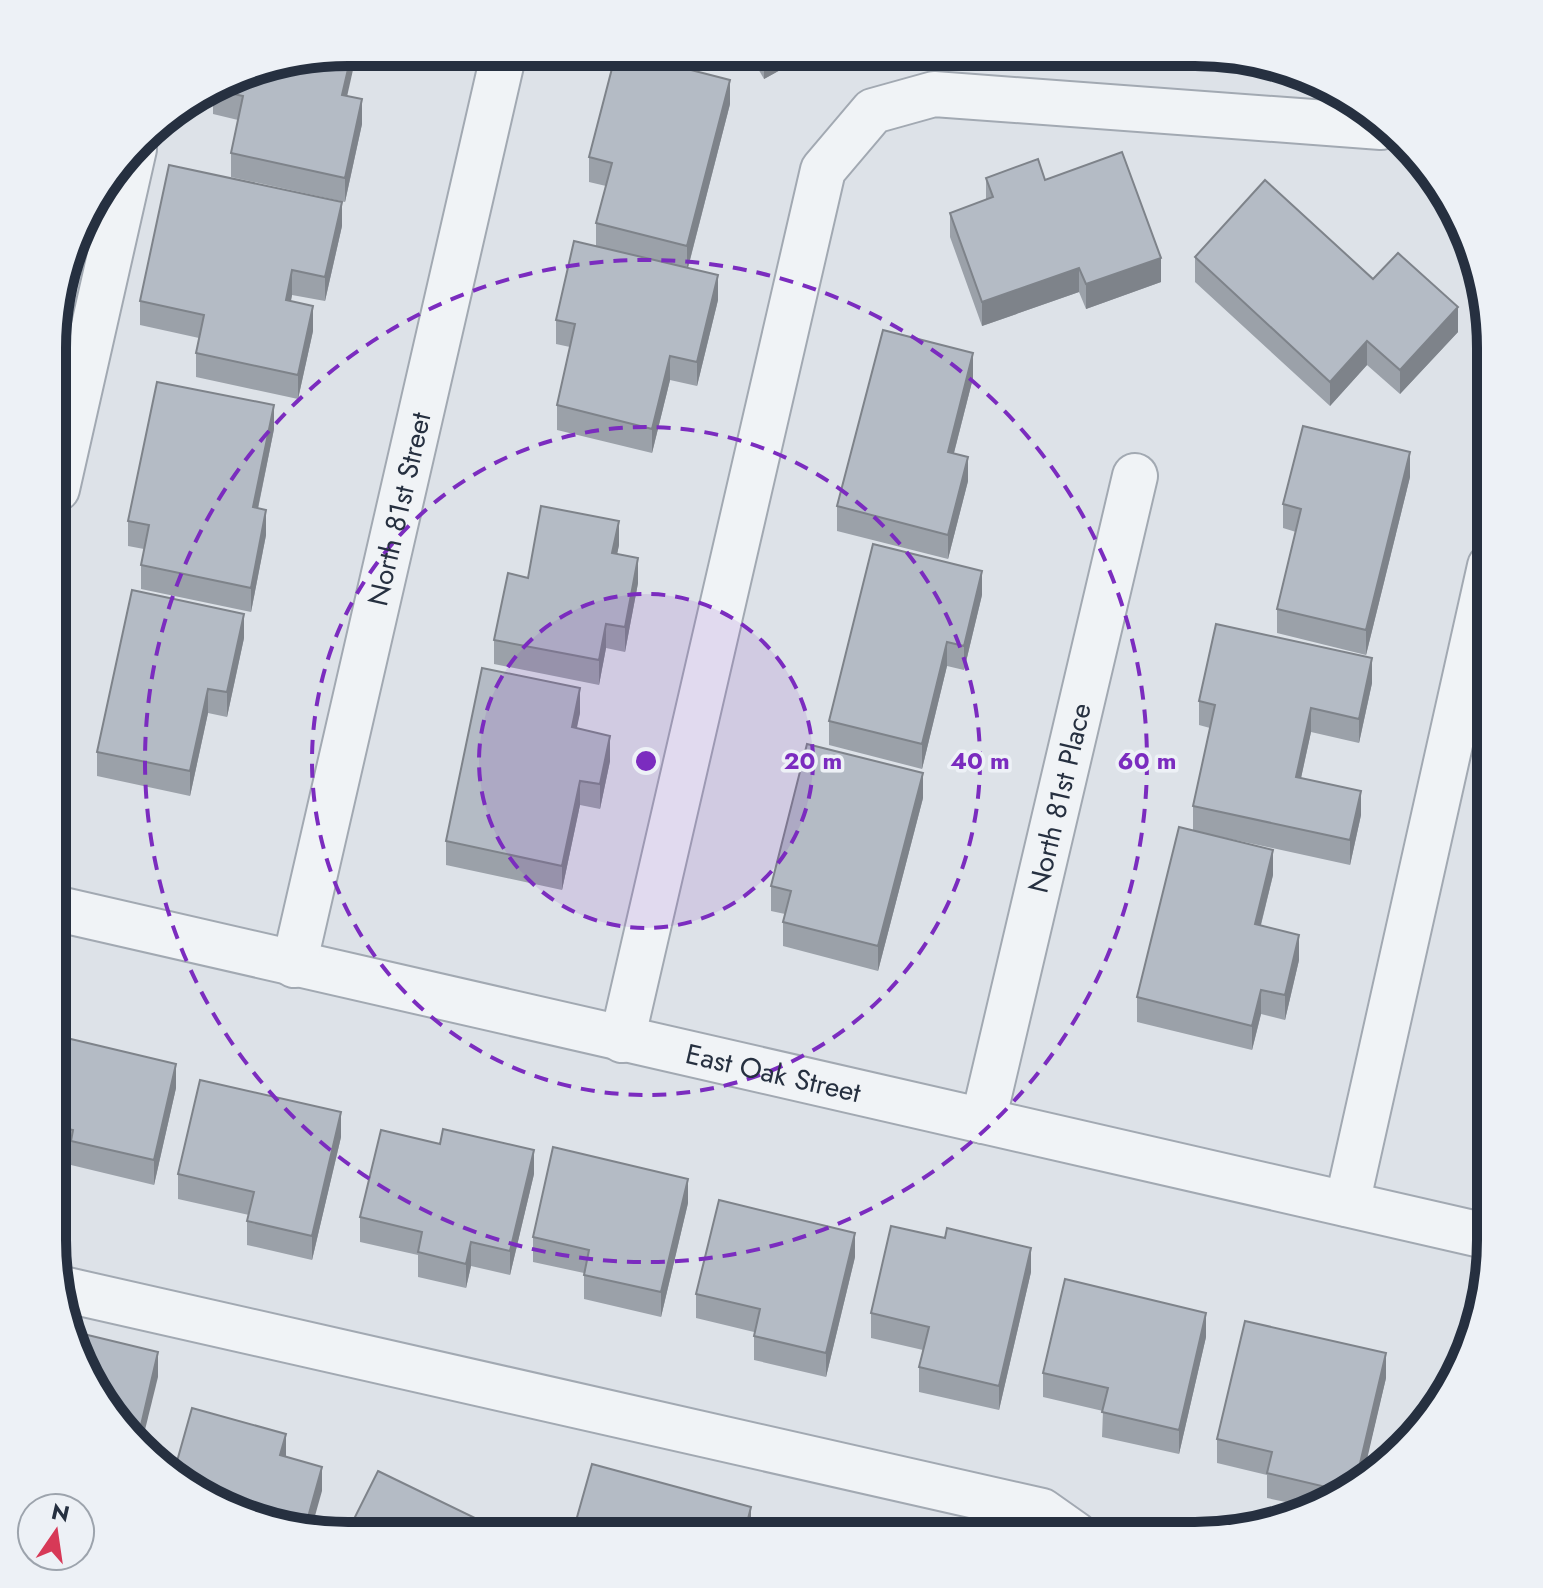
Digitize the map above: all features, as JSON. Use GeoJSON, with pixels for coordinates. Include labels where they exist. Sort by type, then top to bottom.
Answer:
{"type":"FeatureCollection","features":[{"type":"Feature","properties":{"kind":"street","name":"North 81st Street"},"geometry":{"type":"LineString","coordinates":[[294,965],[501,67]]}},
{"type":"Feature","properties":{"kind":"street"},"geometry":{"type":"LineString","coordinates":[[622,1040],[823,170],[873,111],[934,94],[1370,126]]}},
{"type":"Feature","properties":{"kind":"street"},"geometry":{"type":"LineString","coordinates":[[66,449],[129,170]]}},
{"type":"Feature","properties":{"kind":"street","name":"North 81st Place"},"geometry":{"type":"LineString","coordinates":[[983,1121],[1135,476]]}},
{"type":"Feature","properties":{"kind":"street"},"geometry":{"type":"LineString","coordinates":[[1347,1204],[1476,627]]}},
{"type":"Feature","properties":{"kind":"street","name":"East Oak Street"},"geometry":{"type":"LineString","coordinates":[[67,911],[1477,1234]]}},
{"type":"Feature","properties":{"kind":"street"},"geometry":{"type":"LineString","coordinates":[[70,1291],[1042,1511],[1056,1521]]}},
{"type":"Feature","properties":{"kind":"building"},"geometry":{"type":"Polygon","coordinates":[[[349,67],[342,95],[362,99],[345,178],[231,153],[243,96],[228,93],[293,71],[349,67]]]}},
{"type":"Feature","properties":{"kind":"building"},"geometry":{"type":"Polygon","coordinates":[[[612,67],[678,67],[730,80],[687,246],[596,223],[612,163],[589,157],[612,67]]]}},
{"type":"Feature","properties":{"kind":"building"},"geometry":{"type":"Polygon","coordinates":[[[1122,152],[1161,258],[1086,284],[1079,268],[982,302],[950,213],[993,197],[986,178],[1038,159],[1045,180],[1122,152]]]}},
{"type":"Feature","properties":{"kind":"building"},"geometry":{"type":"Polygon","coordinates":[[[169,165],[342,202],[325,277],[292,270],[286,300],[313,306],[298,375],[196,353],[204,315],[140,301],[169,165]]]}},
{"type":"Feature","properties":{"kind":"building"},"geometry":{"type":"Polygon","coordinates":[[[1265,180],[1373,279],[1398,253],[1458,307],[1400,370],[1367,341],[1330,382],[1195,257],[1265,180]]]}},
{"type":"Feature","properties":{"kind":"building"},"geometry":{"type":"Polygon","coordinates":[[[574,241],[718,275],[697,362],[670,356],[652,429],[557,405],[575,324],[556,320],[574,241]]]}},
{"type":"Feature","properties":{"kind":"building"},"geometry":{"type":"Polygon","coordinates":[[[883,330],[973,353],[948,452],[968,457],[948,535],[837,506],[883,330]]]}},
{"type":"Feature","properties":{"kind":"building"},"geometry":{"type":"Polygon","coordinates":[[[157,382],[274,405],[253,507],[266,510],[251,588],[141,565],[149,525],[128,521],[157,382]]]}},
{"type":"Feature","properties":{"kind":"building"},"geometry":{"type":"Polygon","coordinates":[[[1303,426],[1410,452],[1366,630],[1277,609],[1301,509],[1283,504],[1303,426]]]}},
{"type":"Feature","properties":{"kind":"building"},"geometry":{"type":"Polygon","coordinates":[[[541,506],[619,521],[612,553],[638,558],[625,627],[606,624],[599,660],[494,640],[508,573],[528,578],[541,506]]]}},
{"type":"Feature","properties":{"kind":"building"},"geometry":{"type":"Polygon","coordinates":[[[873,544],[982,571],[964,646],[947,642],[922,744],[829,721],[873,544]]]}},
{"type":"Feature","properties":{"kind":"building"},"geometry":{"type":"Polygon","coordinates":[[[132,590],[244,614],[227,692],[208,689],[190,771],[97,752],[132,590]]]}},
{"type":"Feature","properties":{"kind":"building"},"geometry":{"type":"Polygon","coordinates":[[[1216,624],[1372,658],[1359,719],[1311,708],[1296,777],[1361,791],[1350,840],[1193,806],[1215,705],[1199,701],[1216,624]]]}},
{"type":"Feature","properties":{"kind":"building"},"geometry":{"type":"Polygon","coordinates":[[[482,668],[580,688],[572,727],[610,736],[600,784],[580,781],[562,866],[446,841],[482,668]]]}},
{"type":"Feature","properties":{"kind":"building"},"geometry":{"type":"Polygon","coordinates":[[[807,744],[923,773],[878,946],[783,922],[791,891],[771,886],[807,744]]]}},
{"type":"Feature","properties":{"kind":"building"},"geometry":{"type":"Polygon","coordinates":[[[1179,827],[1273,850],[1255,924],[1299,935],[1285,995],[1261,990],[1252,1026],[1137,997],[1179,827]]]}},
{"type":"Feature","properties":{"kind":"building"},"geometry":{"type":"Polygon","coordinates":[[[67,1038],[176,1064],[154,1160],[71,1141],[73,1130],[67,1129],[67,1038]]]}},
{"type":"Feature","properties":{"kind":"building"},"geometry":{"type":"Polygon","coordinates":[[[200,1080],[341,1112],[312,1236],[247,1221],[254,1192],[178,1174],[200,1080]]]}},
{"type":"Feature","properties":{"kind":"building"},"geometry":{"type":"Polygon","coordinates":[[[443,1129],[534,1150],[510,1251],[471,1242],[466,1264],[418,1252],[422,1232],[360,1217],[381,1130],[440,1144],[443,1129]]]}},
{"type":"Feature","properties":{"kind":"building"},"geometry":{"type":"Polygon","coordinates":[[[553,1147],[688,1179],[661,1292],[584,1275],[589,1250],[533,1237],[553,1147]]]}},
{"type":"Feature","properties":{"kind":"building"},"geometry":{"type":"Polygon","coordinates":[[[719,1200],[855,1233],[826,1353],[754,1336],[760,1309],[696,1294],[719,1200]]]}},
{"type":"Feature","properties":{"kind":"building"},"geometry":{"type":"Polygon","coordinates":[[[891,1226],[945,1238],[947,1228],[1031,1248],[999,1386],[919,1367],[929,1327],[871,1313],[891,1226]]]}},
{"type":"Feature","properties":{"kind":"building"},"geometry":{"type":"Polygon","coordinates":[[[1065,1279],[1206,1313],[1179,1430],[1102,1412],[1108,1388],[1043,1373],[1065,1279]]]}},
{"type":"Feature","properties":{"kind":"building"},"geometry":{"type":"Polygon","coordinates":[[[1245,1321],[1386,1353],[1359,1470],[1329,1488],[1267,1473],[1272,1452],[1217,1439],[1245,1321]]]}},
{"type":"Feature","properties":{"kind":"building"},"geometry":{"type":"Polygon","coordinates":[[[82,1334],[158,1352],[140,1430],[104,1381],[82,1334]]]}},
{"type":"Feature","properties":{"kind":"building"},"geometry":{"type":"Polygon","coordinates":[[[192,1408],[286,1434],[280,1455],[322,1467],[307,1519],[240,1501],[176,1464],[192,1408]]]}},
{"type":"Feature","properties":{"kind":"building"},"geometry":{"type":"Polygon","coordinates":[[[592,1464],[751,1507],[747,1522],[576,1522],[592,1464]]]}},
{"type":"Feature","properties":{"kind":"building"},"geometry":{"type":"Polygon","coordinates":[[[378,1471],[483,1522],[353,1522],[378,1471]]]}}]}
